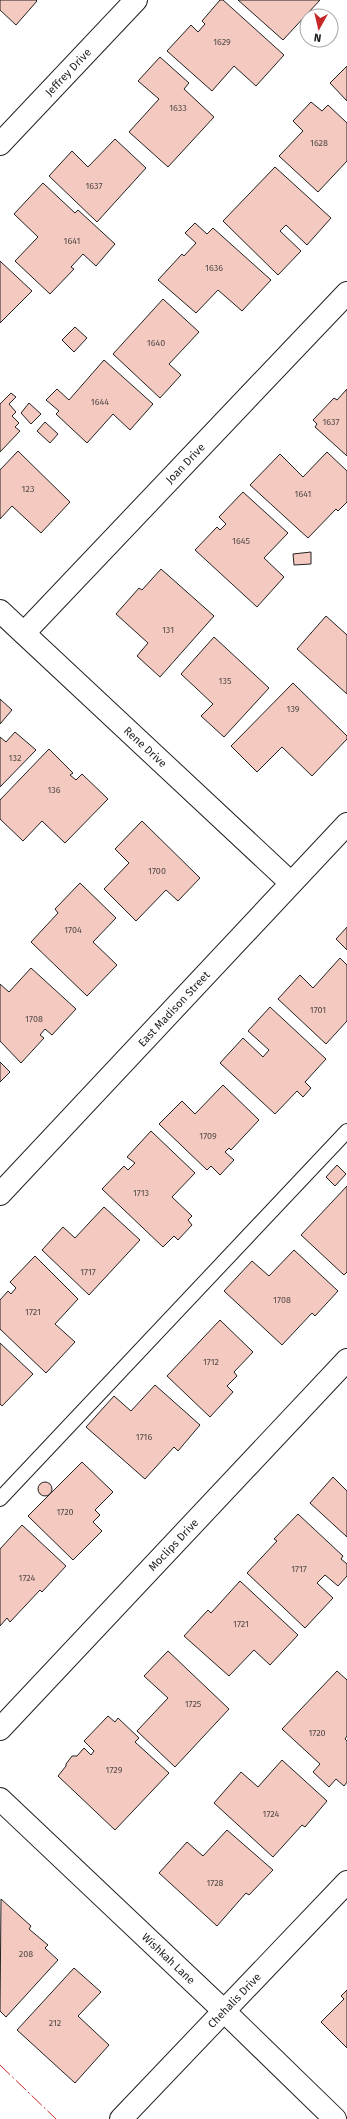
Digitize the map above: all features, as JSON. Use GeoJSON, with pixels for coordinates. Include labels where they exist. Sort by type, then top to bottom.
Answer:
{"type":"FeatureCollection","features":[{"type":"Feature","properties":{"kind":"street","name":"Jeffrey Drive"},"geometry":{"type":"LineString","coordinates":[[0,144],[136,0]]}},
{"type":"Feature","properties":{"kind":"street","name":"Joan Drive"},"geometry":{"type":"LineString","coordinates":[[24,633],[347,293]]}},
{"type":"Feature","properties":{"kind":"street","name":"Rene Drive"},"geometry":{"type":"LineString","coordinates":[[0,611],[291,883]]}},
{"type":"Feature","properties":{"kind":"street","name":"East Madison Street"},"geometry":{"type":"LineString","coordinates":[[0,1194],[347,824]]}},
{"type":"Feature","properties":{"kind":"street","name":"Moclips Drive"},"geometry":{"type":"LineString","coordinates":[[0,1729],[347,1360]]}},
{"type":"Feature","properties":{"kind":"street","name":"Wishkah Lane"},"geometry":{"type":"LineString","coordinates":[[0,1799],[224,2011],[335,2119]]}},
{"type":"Feature","properties":{"kind":"street","name":"Chehalis Drive"},"geometry":{"type":"LineString","coordinates":[[121,2119],[347,1882]]}},
{"type":"Feature","properties":{"kind":"lane"},"geometry":{"type":"LineString","coordinates":[[0,1499],[347,1132]]}},
{"type":"Feature","properties":{"kind":"building"},"geometry":{"type":"Polygon","coordinates":[[[0,0],[37,1],[16,25],[0,10],[0,0]]]}},
{"type":"Feature","properties":{"kind":"building"},"geometry":{"type":"Polygon","coordinates":[[[220,0],[223,0],[284,55],[256,86],[234,66],[212,91],[167,51],[191,25],[198,32],[205,24],[202,21],[220,0]]]}},
{"type":"Feature","properties":{"kind":"building"},"geometry":{"type":"Polygon","coordinates":[[[238,0],[320,0],[313,8],[299,8],[299,23],[283,40],[238,0]]]}},
{"type":"Feature","properties":{"kind":"building"},"geometry":{"type":"Polygon","coordinates":[[[160,57],[189,83],[184,89],[214,117],[168,167],[129,132],[159,99],[138,81],[160,57]]]}},
{"type":"Feature","properties":{"kind":"building"},"geometry":{"type":"Polygon","coordinates":[[[347,66],[347,101],[330,83],[347,66]]]}},
{"type":"Feature","properties":{"kind":"building"},"geometry":{"type":"Polygon","coordinates":[[[311,102],[322,111],[328,105],[347,123],[347,161],[318,192],[279,156],[303,131],[293,121],[311,102]]]}},
{"type":"Feature","properties":{"kind":"building"},"geometry":{"type":"Polygon","coordinates":[[[115,139],[146,168],[97,222],[49,176],[72,151],[88,167],[115,139]]]}},
{"type":"Feature","properties":{"kind":"building"},"geometry":{"type":"Polygon","coordinates":[[[275,167],[331,218],[307,245],[286,225],[280,231],[301,251],[278,275],[223,221],[275,167]]]}},
{"type":"Feature","properties":{"kind":"building"},"geometry":{"type":"Polygon","coordinates":[[[43,183],[75,213],[78,210],[115,244],[96,266],[83,254],[71,267],[74,269],[50,294],[15,261],[38,237],[14,214],[43,183]]]}},
{"type":"Feature","properties":{"kind":"building"},"geometry":{"type":"Polygon","coordinates":[[[195,223],[207,234],[213,228],[271,280],[242,311],[218,290],[196,313],[158,280],[182,254],[184,256],[196,243],[185,233],[195,223]]]}},
{"type":"Feature","properties":{"kind":"building"},"geometry":{"type":"Polygon","coordinates":[[[0,261],[32,291],[0,323],[0,261]]]}},
{"type":"Feature","properties":{"kind":"building"},"geometry":{"type":"Polygon","coordinates":[[[163,299],[199,332],[169,364],[181,375],[160,398],[113,354],[163,299]]]}},
{"type":"Feature","properties":{"kind":"building"},"geometry":{"type":"Polygon","coordinates":[[[75,327],[87,338],[74,352],[62,340],[75,327]]]}},
{"type":"Feature","properties":{"kind":"building"},"geometry":{"type":"Polygon","coordinates":[[[104,360],[153,404],[130,430],[113,414],[87,443],[56,414],[59,411],[46,400],[57,389],[69,400],[104,360]]]}},
{"type":"Feature","properties":{"kind":"building"},"geometry":{"type":"Polygon","coordinates":[[[347,389],[347,456],[315,427],[317,424],[313,420],[334,398],[337,400],[347,389]]]}},
{"type":"Feature","properties":{"kind":"building"},"geometry":{"type":"Polygon","coordinates":[[[11,393],[16,397],[9,404],[16,412],[12,416],[19,423],[15,427],[20,431],[0,452],[0,404],[11,393]]]}},
{"type":"Feature","properties":{"kind":"building"},"geometry":{"type":"Polygon","coordinates":[[[29,403],[41,414],[31,424],[21,413],[29,403]]]}},
{"type":"Feature","properties":{"kind":"building"},"geometry":{"type":"Polygon","coordinates":[[[45,422],[58,434],[50,443],[37,431],[45,422]]]}},
{"type":"Feature","properties":{"kind":"building"},"geometry":{"type":"Polygon","coordinates":[[[18,451],[70,502],[41,533],[12,506],[0,519],[0,470],[18,451]]]}},
{"type":"Feature","properties":{"kind":"building"},"geometry":{"type":"Polygon","coordinates":[[[327,452],[347,471],[347,502],[338,511],[336,509],[308,538],[250,485],[280,454],[303,477],[327,452]]]}},
{"type":"Feature","properties":{"kind":"building"},"geometry":{"type":"Polygon","coordinates":[[[243,492],[288,533],[264,558],[284,577],[257,607],[195,550],[217,527],[220,530],[226,524],[219,517],[243,492]]]}},
{"type":"Feature","properties":{"kind":"building"},"geometry":{"type":"Polygon","coordinates":[[[311,552],[311,564],[294,565],[293,554],[311,552]]]}},
{"type":"Feature","properties":{"kind":"building"},"geometry":{"type":"Polygon","coordinates":[[[161,569],[214,616],[160,677],[137,656],[148,643],[116,614],[139,588],[142,590],[161,569]]]}},
{"type":"Feature","properties":{"kind":"building"},"geometry":{"type":"Polygon","coordinates":[[[326,616],[347,635],[347,694],[297,649],[326,616]]]}},
{"type":"Feature","properties":{"kind":"building"},"geometry":{"type":"Polygon","coordinates":[[[214,637],[269,688],[224,737],[201,716],[213,704],[181,674],[214,637]]]}},
{"type":"Feature","properties":{"kind":"building"},"geometry":{"type":"Polygon","coordinates":[[[293,683],[347,736],[347,739],[312,776],[282,747],[257,772],[231,746],[293,683]]]}},
{"type":"Feature","properties":{"kind":"building"},"geometry":{"type":"Polygon","coordinates":[[[0,699],[12,710],[0,724],[0,699]]]}},
{"type":"Feature","properties":{"kind":"building"},"geometry":{"type":"Polygon","coordinates":[[[15,732],[36,750],[0,787],[0,737],[6,742],[15,732]]]}},
{"type":"Feature","properties":{"kind":"building"},"geometry":{"type":"Polygon","coordinates":[[[49,749],[73,773],[70,775],[76,780],[82,774],[108,799],[65,843],[42,821],[23,841],[0,819],[0,800],[49,749]]]}},
{"type":"Feature","properties":{"kind":"building"},"geometry":{"type":"Polygon","coordinates":[[[142,821],[200,878],[178,901],[166,890],[136,921],[104,889],[129,863],[115,849],[142,821]]]}},
{"type":"Feature","properties":{"kind":"building"},"geometry":{"type":"Polygon","coordinates":[[[80,883],[116,918],[93,942],[117,965],[87,996],[31,942],[58,913],[55,909],[80,883]]]}},
{"type":"Feature","properties":{"kind":"building"},"geometry":{"type":"Polygon","coordinates":[[[347,927],[347,950],[336,939],[347,927]]]}},
{"type":"Feature","properties":{"kind":"building"},"geometry":{"type":"Polygon","coordinates":[[[340,958],[347,965],[347,1021],[326,1044],[278,999],[300,975],[313,988],[340,958]]]}},
{"type":"Feature","properties":{"kind":"building"},"geometry":{"type":"Polygon","coordinates":[[[31,968],[76,1009],[52,1035],[45,1029],[40,1035],[44,1038],[21,1063],[0,1041],[0,984],[9,992],[31,968]]]}},
{"type":"Feature","properties":{"kind":"building"},"geometry":{"type":"Polygon","coordinates":[[[270,1007],[326,1059],[305,1082],[311,1088],[303,1097],[297,1091],[275,1114],[220,1063],[243,1038],[263,1057],[269,1050],[248,1031],[270,1007]]]}},
{"type":"Feature","properties":{"kind":"building"},"geometry":{"type":"Polygon","coordinates":[[[0,1062],[10,1072],[0,1082],[0,1062]]]}},
{"type":"Feature","properties":{"kind":"building"},"geometry":{"type":"Polygon","coordinates":[[[223,1085],[259,1120],[231,1150],[229,1148],[225,1152],[234,1160],[220,1175],[211,1166],[207,1170],[159,1124],[182,1101],[195,1114],[223,1085]]]}},
{"type":"Feature","properties":{"kind":"building"},"geometry":{"type":"Polygon","coordinates":[[[151,1131],[195,1173],[172,1197],[192,1216],[188,1220],[192,1225],[178,1240],[174,1236],[163,1247],[102,1189],[124,1166],[128,1170],[135,1163],[127,1157],[151,1131]]]}},
{"type":"Feature","properties":{"kind":"building"},"geometry":{"type":"Polygon","coordinates":[[[337,1165],[346,1174],[335,1186],[326,1177],[337,1165]]]}},
{"type":"Feature","properties":{"kind":"building"},"geometry":{"type":"Polygon","coordinates":[[[347,1186],[347,1272],[344,1275],[301,1235],[347,1186]]]}},
{"type":"Feature","properties":{"kind":"building"},"geometry":{"type":"Polygon","coordinates":[[[104,1207],[140,1240],[89,1295],[42,1250],[63,1227],[75,1238],[104,1207]]]}},
{"type":"Feature","properties":{"kind":"building"},"geometry":{"type":"Polygon","coordinates":[[[294,1250],[338,1291],[315,1316],[312,1313],[282,1345],[224,1291],[252,1261],[269,1276],[294,1250]]]}},
{"type":"Feature","properties":{"kind":"building"},"geometry":{"type":"Polygon","coordinates":[[[35,1256],[78,1299],[55,1324],[75,1342],[46,1373],[0,1329],[0,1300],[8,1291],[11,1294],[16,1288],[10,1282],[35,1256]]]}},
{"type":"Feature","properties":{"kind":"building"},"geometry":{"type":"Polygon","coordinates":[[[220,1320],[253,1352],[234,1372],[237,1376],[227,1386],[233,1392],[210,1417],[167,1376],[220,1320]]]}},
{"type":"Feature","properties":{"kind":"building"},"geometry":{"type":"Polygon","coordinates":[[[0,1343],[33,1374],[2,1406],[0,1404],[0,1343]]]}},
{"type":"Feature","properties":{"kind":"building"},"geometry":{"type":"Polygon","coordinates":[[[155,1385],[200,1425],[178,1451],[174,1447],[145,1479],[86,1427],[114,1396],[131,1411],[155,1385]]]}},
{"type":"Feature","properties":{"kind":"building"},"geometry":{"type":"Polygon","coordinates":[[[82,1462],[113,1492],[95,1510],[100,1515],[93,1522],[102,1531],[73,1560],[28,1516],[82,1462]]]}},
{"type":"Feature","properties":{"kind":"building"},"geometry":{"type":"Polygon","coordinates":[[[333,1477],[347,1491],[347,1537],[310,1503],[333,1477]]]}},
{"type":"Feature","properties":{"kind":"building"},"geometry":{"type":"Polygon","coordinates":[[[42,1482],[48,1482],[52,1486],[52,1492],[48,1496],[42,1496],[38,1492],[38,1486],[42,1482]]]}},
{"type":"Feature","properties":{"kind":"building"},"geometry":{"type":"Polygon","coordinates":[[[298,1514],[343,1556],[341,1559],[347,1564],[347,1576],[338,1586],[325,1575],[317,1583],[333,1598],[305,1628],[247,1573],[277,1541],[274,1539],[298,1514]]]}},
{"type":"Feature","properties":{"kind":"building"},"geometry":{"type":"Polygon","coordinates":[[[22,1525],[66,1566],[42,1592],[40,1590],[10,1622],[7,1618],[0,1626],[0,1549],[22,1525]]]}},
{"type":"Feature","properties":{"kind":"building"},"geometry":{"type":"Polygon","coordinates":[[[240,1581],[298,1635],[270,1665],[254,1650],[229,1676],[184,1636],[208,1610],[211,1613],[240,1581]]]}},
{"type":"Feature","properties":{"kind":"building"},"geometry":{"type":"Polygon","coordinates":[[[168,1651],[229,1709],[175,1767],[137,1731],[168,1698],[144,1676],[168,1651]]]}},
{"type":"Feature","properties":{"kind":"building"},"geometry":{"type":"Polygon","coordinates":[[[337,1671],[347,1680],[347,1736],[345,1739],[347,1741],[347,1782],[344,1786],[336,1779],[329,1787],[313,1772],[320,1764],[282,1729],[337,1671]]]}},
{"type":"Feature","properties":{"kind":"building"},"geometry":{"type":"Polygon","coordinates":[[[108,1716],[115,1722],[118,1718],[139,1738],[135,1742],[169,1773],[115,1830],[58,1776],[72,1756],[77,1756],[84,1748],[91,1755],[94,1751],[84,1741],[108,1716]]]}},
{"type":"Feature","properties":{"kind":"building"},"geometry":{"type":"Polygon","coordinates":[[[282,1760],[327,1801],[305,1827],[302,1825],[273,1857],[214,1803],[241,1772],[258,1787],[282,1760]]]}},
{"type":"Feature","properties":{"kind":"building"},"geometry":{"type":"Polygon","coordinates":[[[227,1830],[273,1870],[249,1895],[246,1893],[217,1926],[159,1873],[187,1842],[203,1856],[227,1830]]]}},
{"type":"Feature","properties":{"kind":"building"},"geometry":{"type":"Polygon","coordinates":[[[1,1899],[31,1926],[29,1929],[48,1945],[45,1948],[58,1960],[6,2017],[0,2011],[1,1899]]]}},
{"type":"Feature","properties":{"kind":"building"},"geometry":{"type":"Polygon","coordinates":[[[74,1968],[101,1992],[78,2016],[109,2045],[75,2083],[17,2030],[74,1968]]]}},
{"type":"Feature","properties":{"kind":"building"},"geometry":{"type":"Polygon","coordinates":[[[347,1990],[347,2048],[321,2022],[344,1999],[341,1996],[347,1990]]]}},
{"type":"Feature","properties":{"kind":"power"},"geometry":{"type":"LineString","coordinates":[[0,2065],[56,2119]]}}]}
